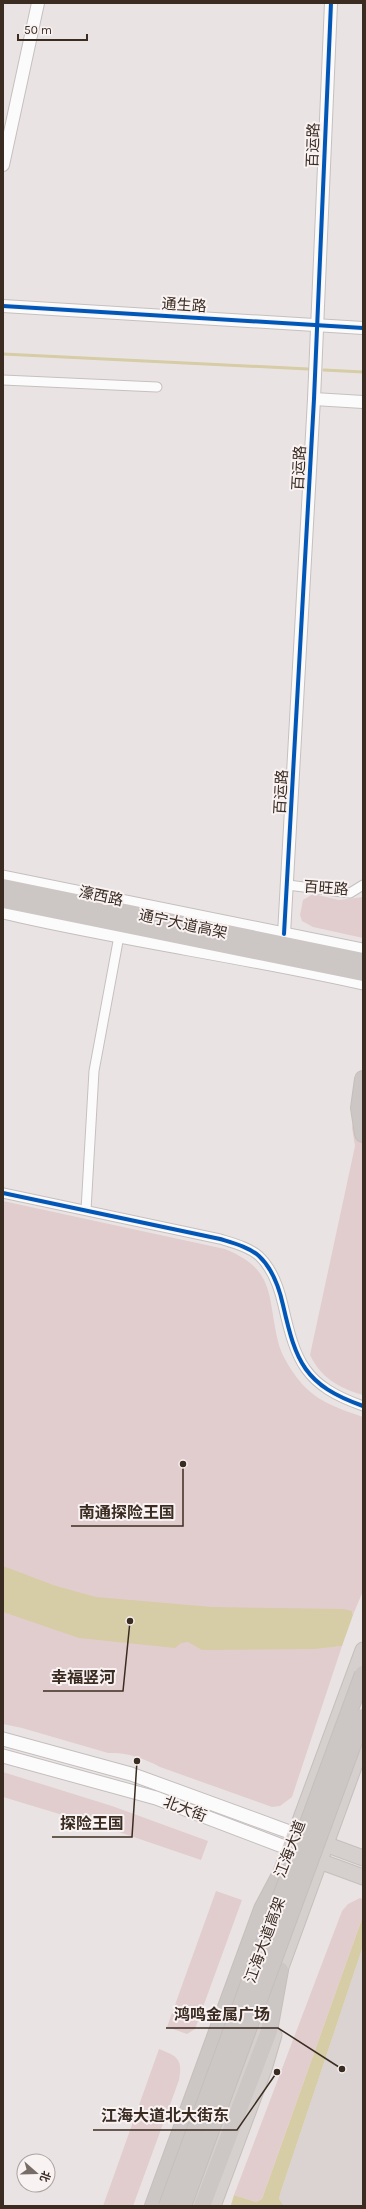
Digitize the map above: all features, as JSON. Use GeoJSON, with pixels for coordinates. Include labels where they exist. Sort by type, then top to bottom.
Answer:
{"type":"FeatureCollection","features":[{"type":"Feature","properties":{"kind":"highway","name":"通宁大道高架"},"geometry":{"type":"LineString","coordinates":[[3,888],[363,973]]}},
{"type":"Feature","properties":{"kind":"highway","name":"通宁大道高架"},"geometry":{"type":"LineString","coordinates":[[3,900],[153,924],[363,961]]}},
{"type":"Feature","properties":{"kind":"highway"},"geometry":{"type":"LineString","coordinates":[[363,1079],[359,1108],[363,1134]]}},
{"type":"Feature","properties":{"kind":"highway","name":"江海大道高架"},"geometry":{"type":"LineString","coordinates":[[167,2206],[363,1674]]}},
{"type":"Feature","properties":{"kind":"highway","name":"江海大道高架"},"geometry":{"type":"LineString","coordinates":[[183,2206],[363,1716]]}},
{"type":"Feature","properties":{"kind":"highway"},"geometry":{"type":"LineString","coordinates":[[153,2206],[262,1909],[280,1875]]}},
{"type":"Feature","properties":{"kind":"highway"},"geometry":{"type":"LineString","coordinates":[[202,2206],[272,2032],[280,1970]]}},
{"type":"Feature","properties":{"kind":"main road","name":"濠西路"},"geometry":{"type":"LineString","coordinates":[[3,877],[363,950]]}},
{"type":"Feature","properties":{"kind":"main road"},"geometry":{"type":"LineString","coordinates":[[3,912],[119,936],[282,965],[363,983]]}},
{"type":"Feature","properties":{"kind":"main road","name":"江海大道"},"geometry":{"type":"LineString","coordinates":[[159,2206],[363,1650]]}},
{"type":"Feature","properties":{"kind":"main road","name":"北大街"},"geometry":{"type":"LineString","coordinates":[[3,1739],[131,1774],[363,1858]]}},
{"type":"Feature","properties":{"kind":"main road"},"geometry":{"type":"LineString","coordinates":[[194,2206],[363,1742]]}},
{"type":"Feature","properties":{"kind":"main road","name":"北大街"},"geometry":{"type":"LineString","coordinates":[[3,1756],[156,1798],[290,1849],[320,1862],[363,1877]]}},
{"type":"Feature","properties":{"kind":"main road"},"geometry":{"type":"LineString","coordinates":[[145,2206],[255,1906],[280,1875]]}},
{"type":"Feature","properties":{"kind":"main road"},"geometry":{"type":"LineString","coordinates":[[213,2206],[264,2069],[272,2032]]}},
{"type":"Feature","properties":{"kind":"street"},"geometry":{"type":"LineString","coordinates":[[3,165],[38,3]]}},
{"type":"Feature","properties":{"kind":"street","name":"百运路"},"geometry":{"type":"LineString","coordinates":[[284,934],[288,885],[318,325],[331,3]]}},
{"type":"Feature","properties":{"kind":"street","name":"通生路"},"geometry":{"type":"LineString","coordinates":[[3,306],[363,328]]}},
{"type":"Feature","properties":{"kind":"street"},"geometry":{"type":"LineString","coordinates":[[3,380],[157,387]]}},
{"type":"Feature","properties":{"kind":"street"},"geometry":{"type":"LineString","coordinates":[[314,399],[363,402]]}},
{"type":"Feature","properties":{"kind":"street","name":"百旺路"},"geometry":{"type":"LineString","coordinates":[[288,885],[350,893],[363,885]]}},
{"type":"Feature","properties":{"kind":"street"},"geometry":{"type":"LineString","coordinates":[[86,1210],[94,1071],[119,936]]}},
{"type":"Feature","properties":{"kind":"street"},"geometry":{"type":"LineString","coordinates":[[3,1193],[220,1239],[244,1247],[258,1256],[275,1278],[292,1341],[307,1373],[321,1386],[346,1400],[363,1406]]}},
{"type":"Feature","properties":{"kind":"shaded area"},"geometry":{"type":"Polygon","coordinates":[[[313,894],[339,900],[363,897],[363,938],[313,927],[302,921],[300,915],[303,900],[313,894]]]}},
{"type":"Feature","properties":{"kind":"shaded area"},"geometry":{"type":"Polygon","coordinates":[[[363,1064],[363,1395],[346,1389],[325,1376],[314,1363],[310,1355],[355,1146],[352,1128],[363,1064]]]}},
{"type":"Feature","properties":{"kind":"shaded area"},"geometry":{"type":"Polygon","coordinates":[[[3,1201],[225,1249],[241,1257],[253,1266],[261,1275],[270,1297],[280,1347],[285,1360],[297,1378],[318,1398],[333,1406],[363,1417],[363,1591],[353,1615],[352,1611],[314,1648],[342,1646],[292,1797],[280,1806],[272,1807],[160,1767],[135,1756],[108,1753],[22,1728],[3,1724],[3,1201]]]}},
{"type":"Feature","properties":{"kind":"shaded area"},"geometry":{"type":"Polygon","coordinates":[[[3,1566],[56,1586],[96,1597],[212,1607],[344,1609],[352,1611],[353,1615],[342,1646],[314,1649],[202,1650],[188,1642],[181,1643],[175,1648],[79,1638],[3,1612],[3,1566]]]}},
{"type":"Feature","properties":{"kind":"shaded area"},"geometry":{"type":"Polygon","coordinates":[[[3,1772],[112,1806],[208,1841],[201,1860],[119,1832],[3,1797],[3,1772]]]}},
{"type":"Feature","properties":{"kind":"shaded area"},"geometry":{"type":"Polygon","coordinates":[[[216,1891],[242,1900],[195,2029],[187,2034],[167,2027],[216,1891]]]}},
{"type":"Feature","properties":{"kind":"shaded area"},"geometry":{"type":"Polygon","coordinates":[[[360,1898],[363,1899],[363,1916],[262,2199],[256,2202],[234,2195],[342,1911],[348,1904],[360,1898]]]}},
{"type":"Feature","properties":{"kind":"shaded area"},"geometry":{"type":"Polygon","coordinates":[[[363,1916],[363,1946],[281,2191],[279,2199],[284,2206],[231,2205],[234,2195],[256,2202],[262,2199],[363,1916]]]}},
{"type":"Feature","properties":{"kind":"shaded area"},"geometry":{"type":"Polygon","coordinates":[[[363,1946],[363,2206],[284,2206],[279,2199],[281,2191],[363,1946]]]}},
{"type":"Feature","properties":{"kind":"shaded area"},"geometry":{"type":"Polygon","coordinates":[[[159,2049],[177,2059],[180,2067],[179,2080],[133,2206],[103,2206],[159,2049]]]}},
{"type":"Feature","properties":{"kind":"waterway"},"geometry":{"type":"LineString","coordinates":[[3,354],[308,369]]}},
{"type":"Feature","properties":{"kind":"waterway"},"geometry":{"type":"LineString","coordinates":[[324,370],[363,372]]}},
{"type":"Feature","properties":{"kind":"cycle path"},"geometry":{"type":"LineString","coordinates":[[284,934],[314,399],[331,3]]}},
{"type":"Feature","properties":{"kind":"cycle path"},"geometry":{"type":"LineString","coordinates":[[3,306],[363,328]]}},
{"type":"Feature","properties":{"kind":"cycle path"},"geometry":{"type":"LineString","coordinates":[[3,1193],[220,1239],[251,1250],[264,1261],[272,1272],[280,1292],[293,1342],[298,1356],[306,1369],[315,1380],[327,1389],[343,1398],[363,1406]]}},
{"type":"Feature","properties":{"kind":"place","name":"南通探险王国"},"geometry":{"type":"Point","coordinates":[183,1464]}},
{"type":"Feature","properties":{"kind":"place","name":"幸福竖河"},"geometry":{"type":"Point","coordinates":[130,1621]}},
{"type":"Feature","properties":{"kind":"place","name":"探险王国"},"geometry":{"type":"Point","coordinates":[137,1761]}},
{"type":"Feature","properties":{"kind":"place","name":"鸿鸣金属广场"},"geometry":{"type":"Point","coordinates":[342,2069]}},
{"type":"Feature","properties":{"kind":"place","name":"江海大道北大街东"},"geometry":{"type":"Point","coordinates":[277,2072]}}]}
